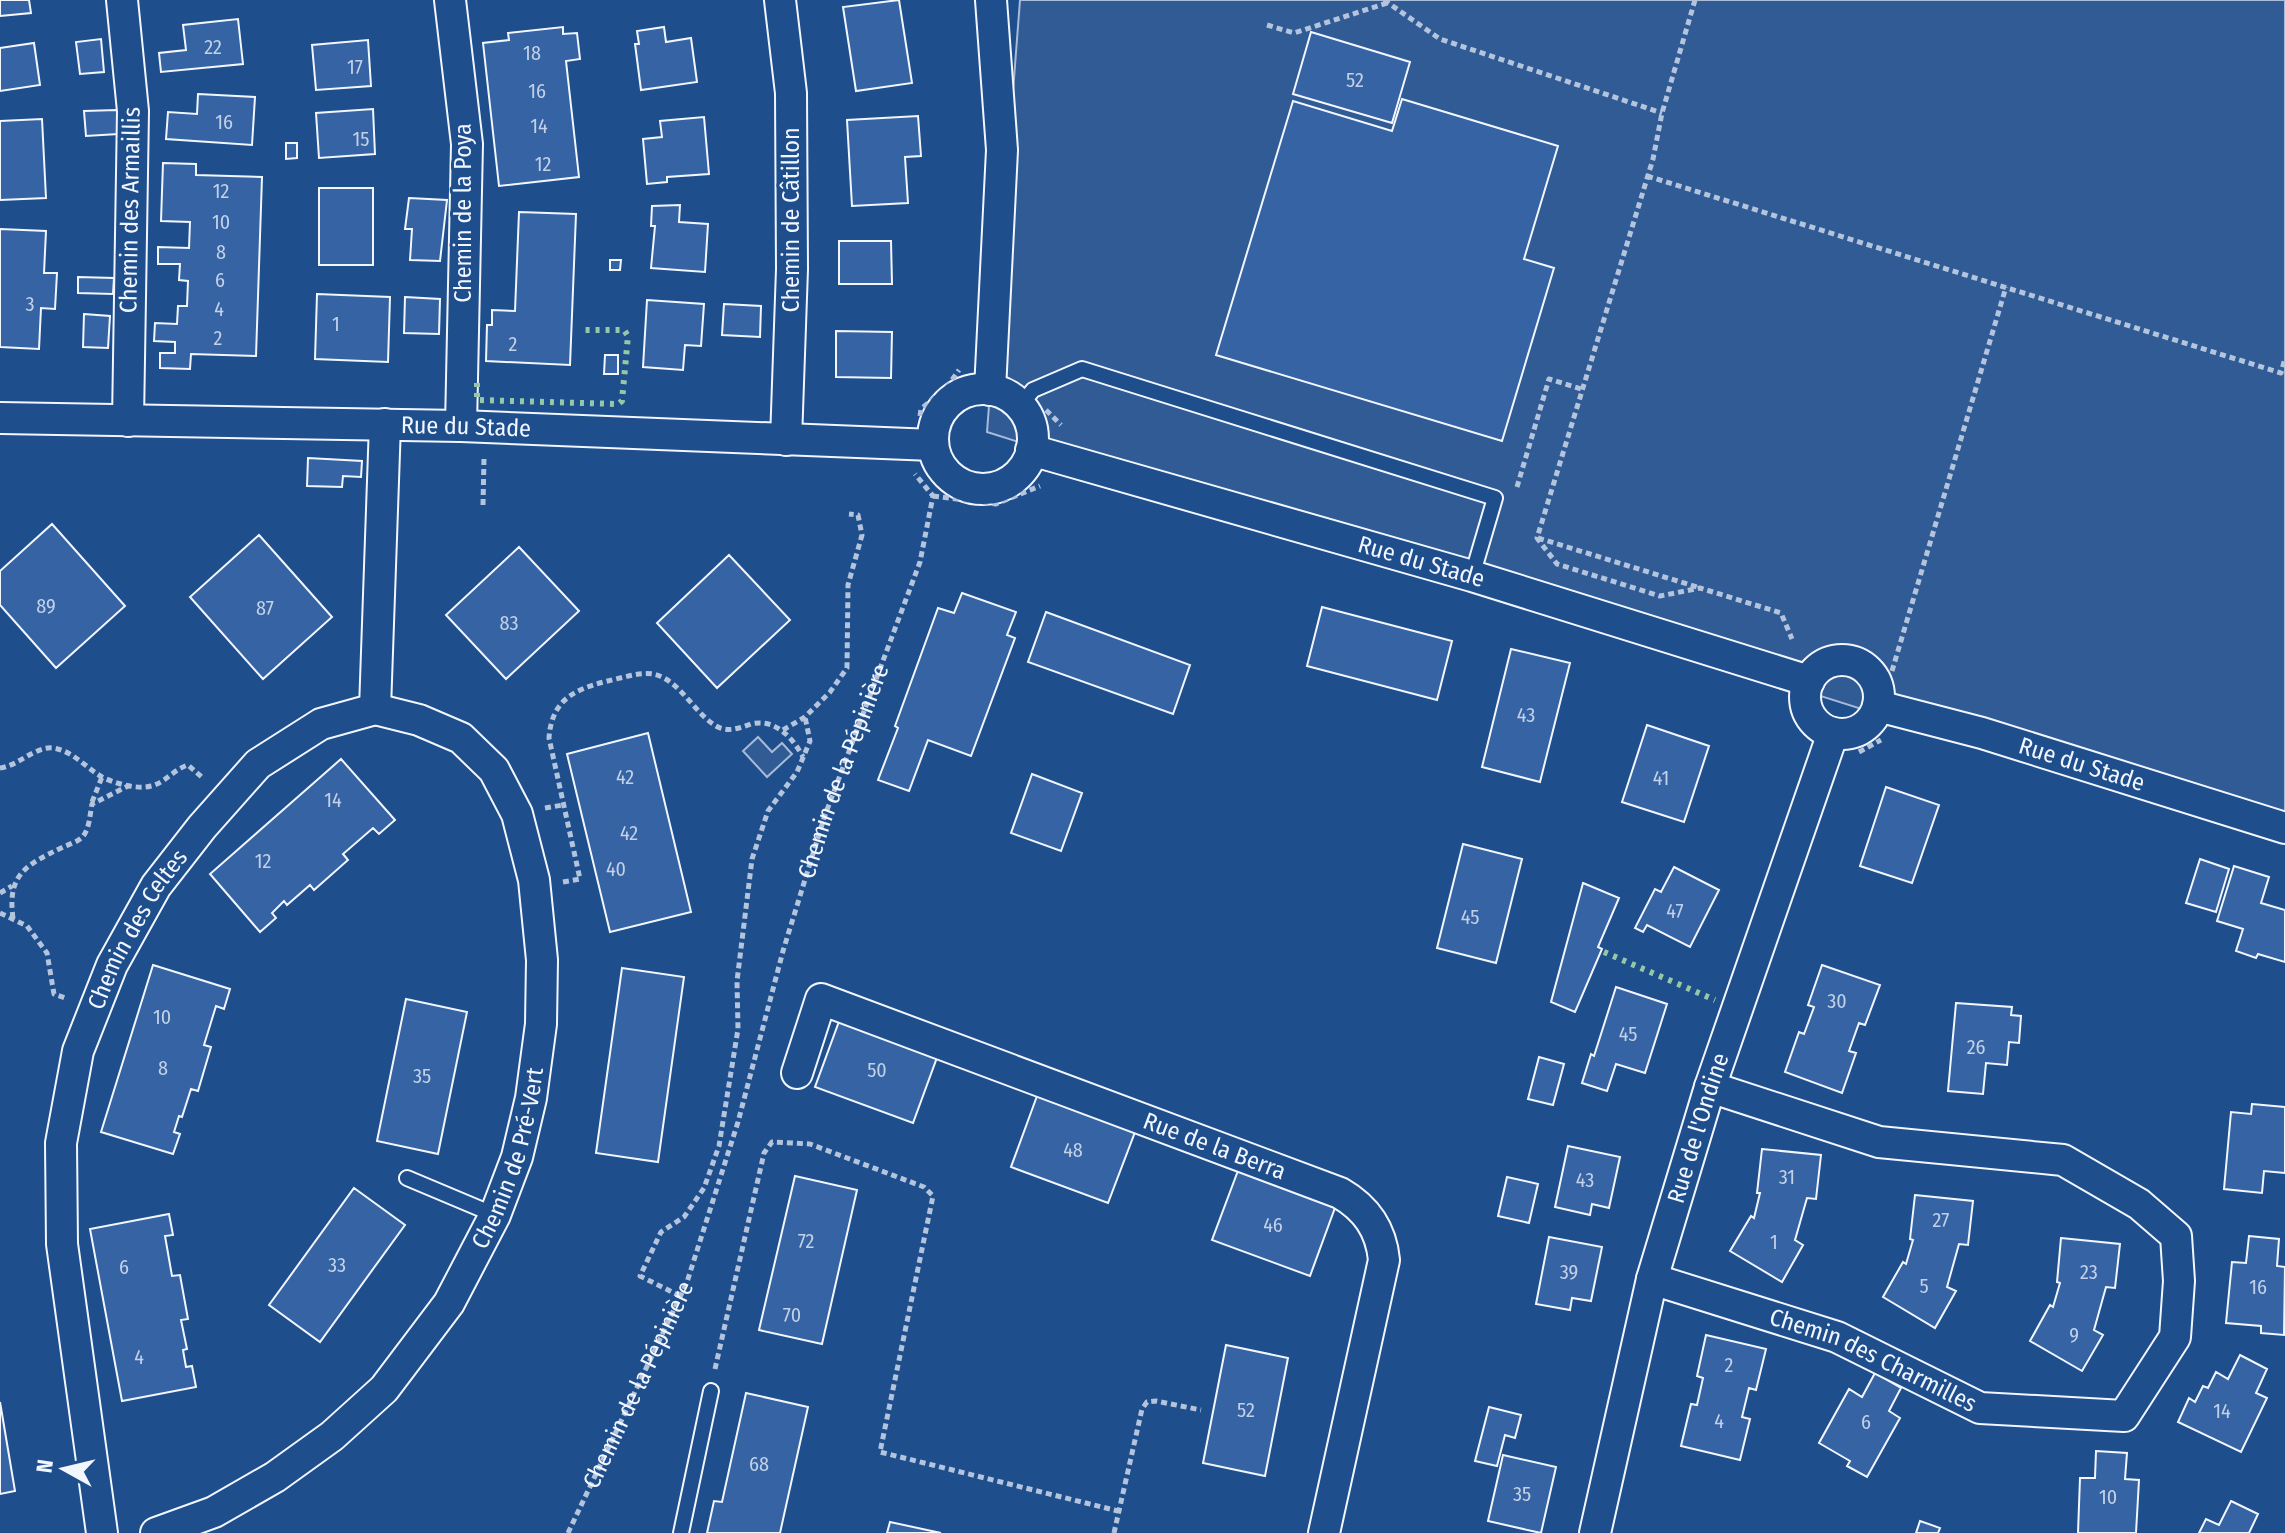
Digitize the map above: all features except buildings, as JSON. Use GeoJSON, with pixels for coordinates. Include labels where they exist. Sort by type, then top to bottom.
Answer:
{"type":"FeatureCollection","features":[{"type":"Feature","properties":{"kind":"street","name":"Chemin des Armaillis"},"geometry":{"type":"LineString","coordinates":[[122,0],[133,111],[128,421]]}},
{"type":"Feature","properties":{"kind":"street","name":"Chemin de la Poya"},"geometry":{"type":"LineString","coordinates":[[450,0],[467,144],[461,426]]}},
{"type":"Feature","properties":{"kind":"street","name":"Chemin de Câtillon"},"geometry":{"type":"LineString","coordinates":[[780,0],[791,93],[792,269],[786,440]]}},
{"type":"Feature","properties":{"kind":"street"},"geometry":{"type":"LineString","coordinates":[[990,390],[1002,150],[991,0]]}},
{"type":"Feature","properties":{"kind":"street"},"geometry":{"type":"LineString","coordinates":[[971,391],[998,392],[1020,406],[1031,424],[1031,450],[1023,469],[1012,481],[998,488],[975,489],[959,483],[948,475],[925,445],[948,403],[971,391]]}},
{"type":"Feature","properties":{"kind":"street","name":"Rue du Stade"},"geometry":{"type":"LineString","coordinates":[[0,418],[461,426],[925,445]]}},
{"type":"Feature","properties":{"kind":"street"},"geometry":{"type":"LineString","coordinates":[[375,709],[385,424]]}},
{"type":"Feature","properties":{"kind":"street","name":"Rue du Stade"},"geometry":{"type":"LineString","coordinates":[[1031,450],[1472,576],[1809,681]]}},
{"type":"Feature","properties":{"kind":"street"},"geometry":{"type":"LineString","coordinates":[[1840,660],[1860,664],[1868,669],[1878,686],[1878,706],[1874,717],[1856,731],[1833,733],[1812,718],[1807,706],[1809,681],[1822,666],[1831,662],[1840,660]]}},
{"type":"Feature","properties":{"kind":"street","name":"Rue du Stade"},"geometry":{"type":"LineString","coordinates":[[1878,706],[1982,733],[2285,828]]}},
{"type":"Feature","properties":{"kind":"street","name":"Chemin des Celtes"},"geometry":{"type":"LineString","coordinates":[[102,1533],[62,1244],[61,1143],[78,1051],[112,965],[156,886],[226,800],[258,764],[321,724],[375,709]]}},
{"type":"Feature","properties":{"kind":"street","name":"Chemin de Pré-Vert"},"geometry":{"type":"LineString","coordinates":[[156,1533],[214,1512],[275,1477],[332,1436],[384,1389],[449,1303],[495,1215],[517,1157],[531,1098],[541,1024],[542,949],[534,880],[517,814],[494,770],[461,738],[419,720],[375,709]]}},
{"type":"Feature","properties":{"kind":"street","name":"Rue de l'Ondine"},"geometry":{"type":"LineString","coordinates":[[1595,1533],[1652,1279],[1710,1087],[1833,733]]}},
{"type":"Feature","properties":{"kind":"street","name":"Rue de la Berra"},"geometry":{"type":"LineString","coordinates":[[797,1073],[821,999],[1340,1193],[1354,1201],[1372,1219],[1382,1242],[1384,1260],[1324,1533]]}},
{"type":"Feature","properties":{"kind":"street","name":"Chemin des Charmilles"},"geometry":{"type":"LineString","coordinates":[[1652,1279],[1837,1337],[1980,1408],[2124,1416],[2175,1337],[2179,1281],[2176,1236],[2139,1204],[2063,1160],[1879,1142],[1710,1087]]}},
{"type":"Feature","properties":{"kind":"lane"},"geometry":{"type":"LineString","coordinates":[[1020,406],[1033,390],[1082,369],[1495,498],[1472,576]]}},
{"type":"Feature","properties":{"kind":"lane"},"geometry":{"type":"LineString","coordinates":[[407,1178],[495,1215]]}},
{"type":"Feature","properties":{"kind":"lane"},"geometry":{"type":"LineString","coordinates":[[681,1533],[711,1391]]}},
{"type":"Feature","properties":{"kind":"path"},"geometry":{"type":"LineString","coordinates":[[1537,538],[1647,176],[1695,0]]}},
{"type":"Feature","properties":{"kind":"path"},"geometry":{"type":"LineString","coordinates":[[1267,25],[1294,33],[1386,2],[1440,39],[1662,113]]}},
{"type":"Feature","properties":{"kind":"path"},"geometry":{"type":"LineString","coordinates":[[1647,176],[2281,373],[2285,358]]}},
{"type":"Feature","properties":{"kind":"path"},"geometry":{"type":"LineString","coordinates":[[1892,671],[2006,287]]}},
{"type":"Feature","properties":{"kind":"path","name":"Chemin de la Pépinière"},"geometry":{"type":"LineString","coordinates":[[568,1533],[687,1282],[738,1122],[824,818],[920,562],[933,496],[915,474],[925,445],[921,409],[947,387],[960,370]]}},
{"type":"Feature","properties":{"kind":"path"},"geometry":{"type":"LineString","coordinates":[[1495,498],[1512,504],[1549,379],[1581,389]]}},
{"type":"Feature","properties":{"kind":"path"},"geometry":{"type":"LineString","coordinates":[[483,505],[484,452]]}},
{"type":"Feature","properties":{"kind":"path"},"geometry":{"type":"LineString","coordinates":[[783,730],[805,717],[830,692],[847,668],[848,585],[862,535],[858,515],[849,514]]}},
{"type":"Feature","properties":{"kind":"path"},"geometry":{"type":"LineString","coordinates":[[1537,538],[1557,564],[1567,568],[1660,596],[1700,588]]}},
{"type":"Feature","properties":{"kind":"path"},"geometry":{"type":"LineString","coordinates":[[1537,538],[1781,613],[1792,639]]}},
{"type":"Feature","properties":{"kind":"path"},"geometry":{"type":"LineString","coordinates":[[580,879],[549,738],[550,720],[559,706],[574,693],[593,684],[645,672],[663,677],[717,727],[736,730],[754,723],[783,730],[803,757]]}},
{"type":"Feature","properties":{"kind":"path"},"geometry":{"type":"LineString","coordinates":[[680,1296],[640,1276],[661,1232],[684,1217],[704,1188],[719,1146],[738,1029],[737,981],[752,859],[768,811],[797,772],[810,741],[805,717]]}},
{"type":"Feature","properties":{"kind":"path"},"geometry":{"type":"LineString","coordinates":[[1854,755],[1890,737]]}},
{"type":"Feature","properties":{"kind":"path"},"geometry":{"type":"LineString","coordinates":[[0,768],[43,749],[53,748],[78,758],[102,777],[138,788],[153,786],[178,768],[188,765],[226,800]]}},
{"type":"Feature","properties":{"kind":"path"},"geometry":{"type":"LineString","coordinates":[[0,893],[43,856],[83,838],[102,777]]}},
{"type":"Feature","properties":{"kind":"path"},"geometry":{"type":"LineString","coordinates":[[92,804],[129,785]]}},
{"type":"Feature","properties":{"kind":"path"},"geometry":{"type":"LineString","coordinates":[[12,885],[13,918]]}},
{"type":"Feature","properties":{"kind":"path"},"geometry":{"type":"LineString","coordinates":[[0,913],[27,926],[47,953],[54,994],[95,1008]]}},
{"type":"Feature","properties":{"kind":"path"},"geometry":{"type":"LineString","coordinates":[[711,1391],[764,1153],[772,1142],[810,1144],[924,1187],[933,1196],[880,1452],[1118,1511]]}},
{"type":"Feature","properties":{"kind":"path"},"geometry":{"type":"LineString","coordinates":[[1114,1533],[1142,1409],[1147,1402],[1156,1401],[1201,1410]]}},
{"type":"Feature","properties":{"kind":"shaded area"},"geometry":{"type":"Polygon","coordinates":[[[1020,0],[2285,0],[2285,843],[987,432],[1020,0]]]}},
{"type":"Feature","properties":{"kind":"shaded area"},"geometry":{"type":"Polygon","coordinates":[[[758,737],[772,752],[782,743],[792,754],[767,777],[743,751],[758,737]]]}},
{"type":"Feature","properties":{"kind":"hedge"},"geometry":{"type":"LineString","coordinates":[[477,383],[477,400],[618,404],[622,401],[628,336],[624,330],[585,330]]}},
{"type":"Feature","properties":{"kind":"hedge"},"geometry":{"type":"LineString","coordinates":[[1604,952],[1715,1000]]}}]}
